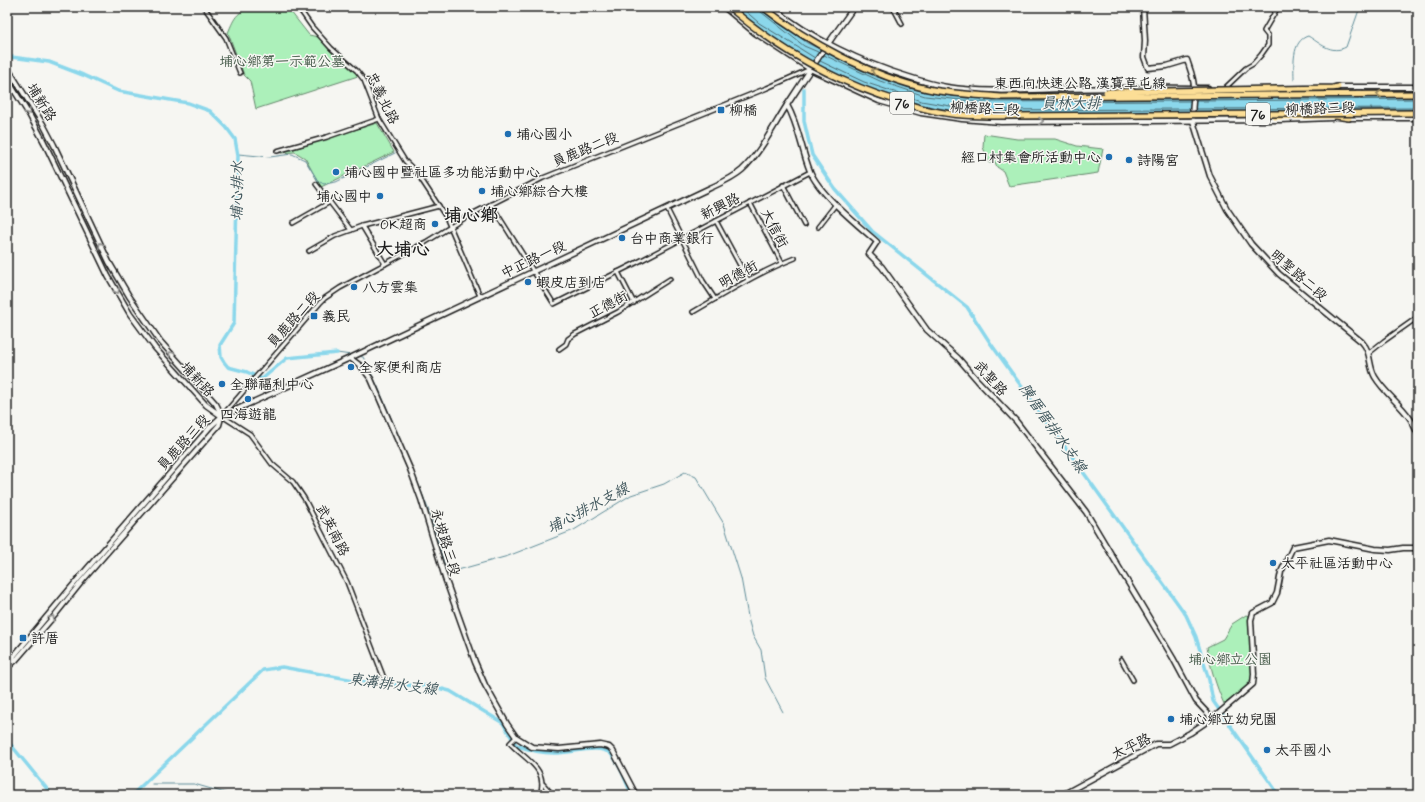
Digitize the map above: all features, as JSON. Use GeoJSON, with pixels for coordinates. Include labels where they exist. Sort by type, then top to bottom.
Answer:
{"type":"FeatureCollection","features":[{"type":"Feature","properties":{"kind":"highway","name":"76"},"geometry":{"type":"LineString","coordinates":[[729,7],[756,29],[804,61],[842,81],[880,96],[918,108],[963,116],[1418,113]]}},
{"type":"Feature","properties":{"kind":"highway","name":"東西向快速公路 漢寶草屯線"},"geometry":{"type":"LineString","coordinates":[[763,7],[803,36],[854,63],[888,77],[927,89],[964,94],[1001,97],[1418,94]]}},
{"type":"Feature","properties":{"kind":"highway"},"geometry":{"type":"LineString","coordinates":[[1070,96],[1086,92],[1338,87]]}},
{"type":"Feature","properties":{"kind":"highway"},"geometry":{"type":"LineString","coordinates":[[1099,116],[1113,118],[1335,116],[1349,118]]}},
{"type":"Feature","properties":{"kind":"street"},"geometry":{"type":"LineString","coordinates":[[204,7],[226,38],[240,73]]}},
{"type":"Feature","properties":{"kind":"street","name":"忠義北路"},"geometry":{"type":"LineString","coordinates":[[298,7],[312,27],[331,48],[357,71],[364,80],[379,119],[405,161],[417,173],[446,217],[480,296]]}},
{"type":"Feature","properties":{"kind":"street","name":"柳橋路三段"},"geometry":{"type":"LineString","coordinates":[[724,7],[755,33],[810,69],[879,101],[920,113],[1001,122],[1418,118]]}},
{"type":"Feature","properties":{"kind":"street","name":"柳橋路三段"},"geometry":{"type":"LineString","coordinates":[[772,7],[806,32],[890,72],[929,84],[947,87],[1002,91],[1418,87]]}},
{"type":"Feature","properties":{"kind":"street","name":"中正路一段"},"geometry":{"type":"LineString","coordinates":[[222,416],[350,358],[710,188],[741,170],[764,143],[813,64],[854,7]]}},
{"type":"Feature","properties":{"kind":"street"},"geometry":{"type":"LineString","coordinates":[[894,7],[902,24]]}},
{"type":"Feature","properties":{"kind":"street"},"geometry":{"type":"LineString","coordinates":[[1143,7],[1144,57],[1148,68],[1167,66],[1187,60],[1192,74],[1194,88]]}},
{"type":"Feature","properties":{"kind":"street"},"geometry":{"type":"LineString","coordinates":[[1225,88],[1253,64],[1268,45],[1268,36],[1264,30],[1278,7]]}},
{"type":"Feature","properties":{"kind":"street","name":"埔新路"},"geometry":{"type":"LineString","coordinates":[[7,68],[48,134],[109,262],[128,296],[160,341],[216,404],[222,416]]}},
{"type":"Feature","properties":{"kind":"street","name":"員鹿路二段"},"geometry":{"type":"LineString","coordinates":[[222,416],[325,298],[340,288],[451,228],[468,216],[543,178],[767,88],[810,69]]}},
{"type":"Feature","properties":{"kind":"street","name":"埔新路"},"geometry":{"type":"LineString","coordinates":[[7,79],[44,142],[108,276],[130,314],[155,348],[194,392],[206,405],[222,416]]}},
{"type":"Feature","properties":{"kind":"street","name":"明聖路二段"},"geometry":{"type":"LineString","coordinates":[[1194,88],[1192,114],[1193,121],[1210,176],[1227,209],[1251,244],[1279,274],[1362,342],[1369,353],[1376,379],[1394,402],[1409,417],[1418,434]]}},
{"type":"Feature","properties":{"kind":"street","name":"武聖路"},"geometry":{"type":"LineString","coordinates":[[787,105],[793,116],[810,172],[817,184],[877,242],[870,254],[882,267],[927,330],[958,358],[1016,421],[1086,512],[1173,658],[1196,701],[1212,718]]}},
{"type":"Feature","properties":{"kind":"street"},"geometry":{"type":"LineString","coordinates":[[277,151],[379,119]]}},
{"type":"Feature","properties":{"kind":"street","name":"新興路"},"geometry":{"type":"LineString","coordinates":[[534,271],[554,304],[810,172]]}},
{"type":"Feature","properties":{"kind":"street"},"geometry":{"type":"LineString","coordinates":[[316,184],[351,230]]}},
{"type":"Feature","properties":{"kind":"street"},"geometry":{"type":"LineString","coordinates":[[783,185],[804,225]]}},
{"type":"Feature","properties":{"kind":"street"},"geometry":{"type":"LineString","coordinates":[[293,223],[330,202]]}},
{"type":"Feature","properties":{"kind":"street","name":"大信街"},"geometry":{"type":"LineString","coordinates":[[750,203],[782,263]]}},
{"type":"Feature","properties":{"kind":"street"},"geometry":{"type":"LineString","coordinates":[[491,204],[534,271]]}},
{"type":"Feature","properties":{"kind":"street"},"geometry":{"type":"LineString","coordinates":[[818,227],[836,204]]}},
{"type":"Feature","properties":{"kind":"street"},"geometry":{"type":"LineString","coordinates":[[309,251],[335,236],[362,226],[439,206]]}},
{"type":"Feature","properties":{"kind":"street"},"geometry":{"type":"LineString","coordinates":[[667,208],[703,280],[715,299]]}},
{"type":"Feature","properties":{"kind":"street"},"geometry":{"type":"LineString","coordinates":[[716,220],[748,280]]}},
{"type":"Feature","properties":{"kind":"street"},"geometry":{"type":"LineString","coordinates":[[362,226],[385,264]]}},
{"type":"Feature","properties":{"kind":"street","name":"明德街"},"geometry":{"type":"LineString","coordinates":[[693,312],[748,280],[795,258]]}},
{"type":"Feature","properties":{"kind":"street"},"geometry":{"type":"LineString","coordinates":[[618,272],[634,303]]}},
{"type":"Feature","properties":{"kind":"street","name":"正德街"},"geometry":{"type":"LineString","coordinates":[[559,349],[575,334],[634,303],[670,279]]}},
{"type":"Feature","properties":{"kind":"street"},"geometry":{"type":"LineString","coordinates":[[1369,353],[1418,317]]}},
{"type":"Feature","properties":{"kind":"street","name":"永坡路三段"},"geometry":{"type":"LineString","coordinates":[[350,358],[361,366],[371,379],[410,469],[421,499],[445,578],[475,662],[485,685],[516,737]]}},
{"type":"Feature","properties":{"kind":"street","name":"員鹿路三段"},"geometry":{"type":"LineString","coordinates":[[7,668],[14,658],[55,615],[83,580],[219,425],[222,416]]}},
{"type":"Feature","properties":{"kind":"street","name":"武英南路"},"geometry":{"type":"LineString","coordinates":[[222,416],[250,434],[272,464],[293,482],[304,498],[347,582],[384,681]]}},
{"type":"Feature","properties":{"kind":"street","name":"太平路"},"geometry":{"type":"LineString","coordinates":[[1062,795],[1156,744],[1169,744],[1190,733],[1212,718],[1253,684],[1253,613],[1272,603],[1277,593],[1280,572],[1293,547],[1329,540],[1375,549],[1390,550],[1418,548]]}},
{"type":"Feature","properties":{"kind":"street"},"geometry":{"type":"LineString","coordinates":[[7,650],[14,658]]}},
{"type":"Feature","properties":{"kind":"street","name":"員鹿路三段"},"geometry":{"type":"LineString","coordinates":[[7,662],[14,658]]}},
{"type":"Feature","properties":{"kind":"street"},"geometry":{"type":"LineString","coordinates":[[1121,659],[1133,680]]}},
{"type":"Feature","properties":{"kind":"street"},"geometry":{"type":"LineString","coordinates":[[553,795],[543,784],[541,776],[531,761],[510,743],[516,737],[532,747],[540,748],[600,745],[609,747],[613,751],[636,795]]}},
{"type":"Feature","properties":{"kind":"street"},"geometry":{"type":"LineString","coordinates":[[540,795],[543,784]]}},
{"type":"Feature","properties":{"kind":"green space","name":"埔心鄉第一示範公墓"},"geometry":{"type":"Polygon","coordinates":[[[256,7],[287,7],[309,35],[318,37],[331,52],[354,70],[358,76],[256,109],[250,81],[244,75],[228,33],[238,15],[245,10],[256,7]]]}},
{"type":"Feature","properties":{"kind":"green space"},"geometry":{"type":"Polygon","coordinates":[[[377,123],[394,152],[321,187],[305,158],[295,152],[281,153],[377,123]]]}},
{"type":"Feature","properties":{"kind":"green space"},"geometry":{"type":"Polygon","coordinates":[[[984,134],[1017,139],[1055,139],[1077,146],[1103,149],[1098,173],[1009,186],[1003,171],[997,167],[995,162],[989,163],[983,147],[984,134]]]}},
{"type":"Feature","properties":{"kind":"green space","name":"埔心鄉立公園"},"geometry":{"type":"Polygon","coordinates":[[[1246,615],[1250,616],[1251,679],[1237,695],[1224,704],[1218,690],[1207,647],[1223,639],[1232,624],[1246,615]]]}},
{"type":"Feature","properties":{"kind":"water","name":"員林大排"},"geometry":{"type":"Polygon","coordinates":[[[735,7],[761,7],[807,43],[881,78],[925,92],[980,98],[1418,95],[1418,112],[992,114],[950,110],[921,105],[863,86],[813,62],[756,27],[735,7]]]}},
{"type":"Feature","properties":{"kind":"waterway"},"geometry":{"type":"LineString","coordinates":[[1294,80],[1294,61],[1296,48],[1299,43],[1308,36],[1321,45],[1331,49],[1335,50],[1346,47],[1360,7]]}},
{"type":"Feature","properties":{"kind":"waterway","name":"埔心排水"},"geometry":{"type":"LineString","coordinates":[[7,54],[11,57],[49,62],[118,91],[188,103],[210,111],[226,127],[235,139],[238,156],[234,323],[220,345],[221,357],[228,367],[247,372],[262,379],[287,358],[337,353]]}},
{"type":"Feature","properties":{"kind":"waterway","name":"陳厝厝排水支線"},"geometry":{"type":"LineString","coordinates":[[804,89],[804,121],[812,155],[835,189],[872,231],[967,307],[991,344],[1186,615],[1196,637],[1209,680],[1213,701],[1279,795]]}},
{"type":"Feature","properties":{"kind":"waterway"},"geometry":{"type":"LineString","coordinates":[[238,154],[270,157],[292,154],[305,160],[318,181],[324,184],[336,182],[395,153]]}},
{"type":"Feature","properties":{"kind":"waterway"},"geometry":{"type":"LineString","coordinates":[[1418,169],[1416,173],[1418,177]]}},
{"type":"Feature","properties":{"kind":"waterway","name":"埔心排水支線"},"geometry":{"type":"LineString","coordinates":[[337,353],[351,355]]}},
{"type":"Feature","properties":{"kind":"waterway","name":"埔心排水支線"},"geometry":{"type":"LineString","coordinates":[[358,356],[363,357],[378,387],[413,470],[430,514],[447,573],[508,556],[574,530],[631,495],[664,484],[685,472],[696,477],[724,524],[741,578],[753,636],[761,650],[765,678],[783,712]]}},
{"type":"Feature","properties":{"kind":"waterway","name":"東溝排水支線"},"geometry":{"type":"LineString","coordinates":[[132,795],[263,670],[282,667],[376,684],[430,686],[450,691],[503,723],[516,745],[535,751],[549,753],[592,749],[606,751],[611,754],[623,773],[632,795]]}},
{"type":"Feature","properties":{"kind":"waterway","name":"東溝排水支線"},"geometry":{"type":"LineString","coordinates":[[7,740],[52,795]]}},
{"type":"Feature","properties":{"kind":"waterway"},"geometry":{"type":"LineString","coordinates":[[152,784],[194,784],[232,795]]}},
{"type":"Feature","properties":{"kind":"place","name":"柳橋"},"geometry":{"type":"Point","coordinates":[721,110]}},
{"type":"Feature","properties":{"kind":"place","name":"埔心國小"},"geometry":{"type":"Point","coordinates":[508,134]}},
{"type":"Feature","properties":{"kind":"place","name":"經口村集會所活動中心"},"geometry":{"type":"Point","coordinates":[1109,157]}},
{"type":"Feature","properties":{"kind":"place","name":"詩陽宮"},"geometry":{"type":"Point","coordinates":[1129,160]}},
{"type":"Feature","properties":{"kind":"place","name":"埔心國中暨社區多功能活動中心"},"geometry":{"type":"Point","coordinates":[336,172]}},
{"type":"Feature","properties":{"kind":"place","name":"埔心鄉綜合大樓"},"geometry":{"type":"Point","coordinates":[482,191]}},
{"type":"Feature","properties":{"kind":"place","name":"埔心國中"},"geometry":{"type":"Point","coordinates":[380,196]}},
{"type":"Feature","properties":{"kind":"place","name":"OK超商"},"geometry":{"type":"Point","coordinates":[435,224]}},
{"type":"Feature","properties":{"kind":"place","name":"台中商業銀行"},"geometry":{"type":"Point","coordinates":[622,238]}},
{"type":"Feature","properties":{"kind":"place","name":"蝦皮店到店"},"geometry":{"type":"Point","coordinates":[528,282]}},
{"type":"Feature","properties":{"kind":"place","name":"八方雲集"},"geometry":{"type":"Point","coordinates":[354,287]}},
{"type":"Feature","properties":{"kind":"place","name":"義民"},"geometry":{"type":"Point","coordinates":[314,316]}},
{"type":"Feature","properties":{"kind":"place","name":"全家便利商店"},"geometry":{"type":"Point","coordinates":[351,367]}},
{"type":"Feature","properties":{"kind":"place","name":"全聯福利中心"},"geometry":{"type":"Point","coordinates":[222,384]}},
{"type":"Feature","properties":{"kind":"place","name":"四海遊龍"},"geometry":{"type":"Point","coordinates":[248,399]}},
{"type":"Feature","properties":{"kind":"place","name":"太平社區活動中心"},"geometry":{"type":"Point","coordinates":[1273,563]}},
{"type":"Feature","properties":{"kind":"place","name":"許厝"},"geometry":{"type":"Point","coordinates":[23,638]}},
{"type":"Feature","properties":{"kind":"place","name":"埔心鄉立幼兒園"},"geometry":{"type":"Point","coordinates":[1171,719]}},
{"type":"Feature","properties":{"kind":"place","name":"太平國小"},"geometry":{"type":"Point","coordinates":[1267,750]}},
{"type":"Feature","properties":{"kind":"district","name":"埔心鄉"},"geometry":{"type":"Point","coordinates":[471,215]}},
{"type":"Feature","properties":{"kind":"district","name":"大埔心"},"geometry":{"type":"Point","coordinates":[403,249]}}]}
